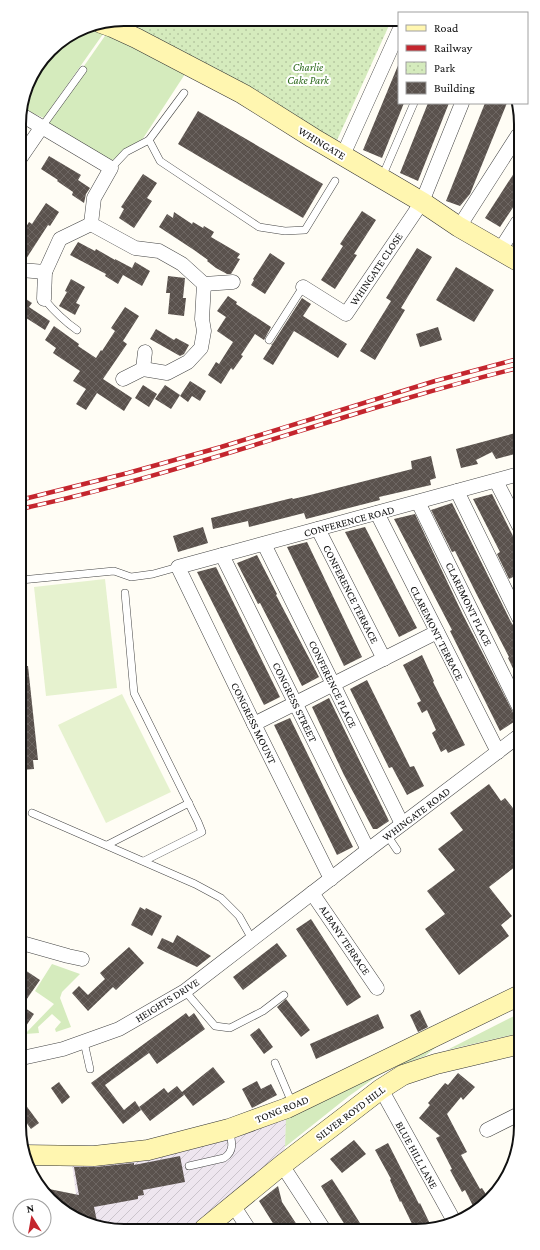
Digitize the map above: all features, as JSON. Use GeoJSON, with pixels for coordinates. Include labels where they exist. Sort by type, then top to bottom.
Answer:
{"type":"FeatureCollection","features":[{"type":"Feature","properties":{"kind":"street","name":"WHINGATE"},"geometry":{"type":"LineString","coordinates":[[130,26],[381,179],[422,202],[459,227],[514,259]]}},
{"type":"Feature","properties":{"kind":"street"},"geometry":{"type":"LineString","coordinates":[[343,155],[398,33]]}},
{"type":"Feature","properties":{"kind":"street"},"geometry":{"type":"LineString","coordinates":[[422,202],[462,104]]}},
{"type":"Feature","properties":{"kind":"street"},"geometry":{"type":"LineString","coordinates":[[26,118],[111,168],[94,198],[91,224]]}},
{"type":"Feature","properties":{"kind":"street"},"geometry":{"type":"LineString","coordinates":[[26,150],[41,128]]}},
{"type":"Feature","properties":{"kind":"street"},"geometry":{"type":"LineString","coordinates":[[459,227],[514,141]]}},
{"type":"Feature","properties":{"kind":"street","name":"WHINGATE CLOSE"},"geometry":{"type":"LineString","coordinates":[[303,287],[346,314],[422,202]]}},
{"type":"Feature","properties":{"kind":"street"},"geometry":{"type":"LineString","coordinates":[[44,299],[45,272],[60,239],[91,224]]}},
{"type":"Feature","properties":{"kind":"street"},"geometry":{"type":"LineString","coordinates":[[91,224],[135,248],[159,251],[182,264],[204,284],[233,282]]}},
{"type":"Feature","properties":{"kind":"street"},"geometry":{"type":"LineString","coordinates":[[500,250],[514,228]]}},
{"type":"Feature","properties":{"kind":"street"},"geometry":{"type":"LineString","coordinates":[[26,270],[45,272]]}},
{"type":"Feature","properties":{"kind":"street"},"geometry":{"type":"LineString","coordinates":[[123,379],[143,369],[167,373],[188,362],[201,348],[204,331],[202,319],[204,284]]}},
{"type":"Feature","properties":{"kind":"street"},"geometry":{"type":"LineString","coordinates":[[143,369],[145,352]]}},
{"type":"Feature","properties":{"kind":"street","name":"CONFERENCE ROAD"},"geometry":{"type":"LineString","coordinates":[[178,567],[514,475]]}},
{"type":"Feature","properties":{"kind":"street"},"geometry":{"type":"LineString","coordinates":[[496,480],[514,516]]}},
{"type":"Feature","properties":{"kind":"street"},"geometry":{"type":"LineString","coordinates":[[457,491],[514,608]]}},
{"type":"Feature","properties":{"kind":"street","name":"CLAREMONT PLACE"},"geometry":{"type":"LineString","coordinates":[[418,502],[514,697]]}},
{"type":"Feature","properties":{"kind":"street","name":"CLAREMONT TERRACE"},"geometry":{"type":"LineString","coordinates":[[377,513],[498,752]]}},
{"type":"Feature","properties":{"kind":"street","name":"CONFERENCE TERRACE"},"geometry":{"type":"LineString","coordinates":[[318,529],[384,659]]}},
{"type":"Feature","properties":{"kind":"street","name":"CONFERENCE PLACE"},"geometry":{"type":"LineString","coordinates":[[264,544],[402,824]]}},
{"type":"Feature","properties":{"kind":"street","name":"CONGRESS STREET"},"geometry":{"type":"LineString","coordinates":[[222,555],[368,850]]}},
{"type":"Feature","properties":{"kind":"street","name":"CONGRESS MOUNT"},"geometry":{"type":"LineString","coordinates":[[178,567],[331,879]]}},
{"type":"Feature","properties":{"kind":"street"},"geometry":{"type":"LineString","coordinates":[[254,724],[437,632]]}},
{"type":"Feature","properties":{"kind":"street","name":"WHINGATE ROAD"},"geometry":{"type":"LineString","coordinates":[[312,893],[514,740]]}},
{"type":"Feature","properties":{"kind":"street","name":"HEIGHTS DRIVE"},"geometry":{"type":"LineString","coordinates":[[26,1057],[63,1050],[119,1029],[185,991],[312,893]]}},
{"type":"Feature","properties":{"kind":"street","name":"ALBANY TERRACE"},"geometry":{"type":"LineString","coordinates":[[312,893],[377,988]]}},
{"type":"Feature","properties":{"kind":"street"},"geometry":{"type":"LineString","coordinates":[[26,944],[82,959]]}},
{"type":"Feature","properties":{"kind":"street","name":"TONG ROAD"},"geometry":{"type":"LineString","coordinates":[[30,1155],[94,1156],[148,1150],[229,1129],[293,1106],[514,998]]}},
{"type":"Feature","properties":{"kind":"street","name":"SILVER ROYD HILL"},"geometry":{"type":"LineString","coordinates":[[210,1224],[282,1165],[380,1089],[403,1075],[436,1064],[514,1045]]}},
{"type":"Feature","properties":{"kind":"street","name":"BLUE HILL LANE"},"geometry":{"type":"LineString","coordinates":[[380,1089],[452,1218]]}},
{"type":"Feature","properties":{"kind":"street"},"geometry":{"type":"LineString","coordinates":[[487,1130],[514,1116]]}},
{"type":"Feature","properties":{"kind":"street"},"geometry":{"type":"LineString","coordinates":[[282,1165],[320,1224]]}},
{"type":"Feature","properties":{"kind":"street"},"geometry":{"type":"LineString","coordinates":[[233,1204],[246,1224]]}},
{"type":"Feature","properties":{"kind":"lane"},"geometry":{"type":"LineString","coordinates":[[41,128],[83,70]]}},
{"type":"Feature","properties":{"kind":"lane"},"geometry":{"type":"LineString","coordinates":[[111,168],[126,152],[149,140],[184,93]]}},
{"type":"Feature","properties":{"kind":"lane"},"geometry":{"type":"LineString","coordinates":[[381,179],[414,104]]}},
{"type":"Feature","properties":{"kind":"lane"},"geometry":{"type":"LineString","coordinates":[[149,140],[160,161],[259,227],[285,231],[304,230],[335,181]]}},
{"type":"Feature","properties":{"kind":"lane"},"geometry":{"type":"LineString","coordinates":[[269,340],[303,287]]}},
{"type":"Feature","properties":{"kind":"lane"},"geometry":{"type":"LineString","coordinates":[[44,299],[63,320],[77,330]]}},
{"type":"Feature","properties":{"kind":"lane"},"geometry":{"type":"LineString","coordinates":[[26,580],[114,571],[131,577],[153,574],[178,567]]}},
{"type":"Feature","properties":{"kind":"lane"},"geometry":{"type":"LineString","coordinates":[[125,593],[134,693],[202,832],[144,861]]}},
{"type":"Feature","properties":{"kind":"lane"},"geometry":{"type":"LineString","coordinates":[[107,845],[189,803]]}},
{"type":"Feature","properties":{"kind":"lane"},"geometry":{"type":"LineString","coordinates":[[32,813],[144,861],[195,884],[221,898],[239,916],[252,939]]}},
{"type":"Feature","properties":{"kind":"lane"},"geometry":{"type":"LineString","coordinates":[[387,835],[397,850]]}},
{"type":"Feature","properties":{"kind":"lane"},"geometry":{"type":"LineString","coordinates":[[185,991],[215,1026],[230,1028],[263,1011],[284,995]]}},
{"type":"Feature","properties":{"kind":"lane"},"geometry":{"type":"LineString","coordinates":[[84,1042],[90,1069]]}},
{"type":"Feature","properties":{"kind":"lane"},"geometry":{"type":"LineString","coordinates":[[276,1063],[293,1106]]}},
{"type":"Feature","properties":{"kind":"lane"},"geometry":{"type":"LineString","coordinates":[[190,1166],[227,1156],[232,1149],[229,1129]]}},
{"type":"Feature","properties":{"kind":"shaded area"},"geometry":{"type":"Polygon","coordinates":[[[287,1108],[285,1147],[282,1165],[210,1224],[111,1223],[92,1219],[78,1213],[71,1156],[94,1156],[287,1108]]]}},
{"type":"Feature","properties":{"kind":"green space","name":"Charlie Cake Park"},"geometry":{"type":"Polygon","coordinates":[[[139,26],[389,26],[333,149],[136,38],[139,26]]]}},
{"type":"Feature","properties":{"kind":"green space"},"geometry":{"type":"Polygon","coordinates":[[[93,31],[103,34],[44,118],[27,109],[33,86],[42,69],[50,59],[69,42],[86,33],[93,31]]]}},
{"type":"Feature","properties":{"kind":"green space"},"geometry":{"type":"Polygon","coordinates":[[[107,33],[187,71],[142,140],[111,161],[45,122],[107,33]]]}},
{"type":"Feature","properties":{"kind":"green space"},"geometry":{"type":"Polygon","coordinates":[[[105,579],[117,688],[46,696],[34,587],[105,579]]]}},
{"type":"Feature","properties":{"kind":"green space"},"geometry":{"type":"Polygon","coordinates":[[[122,694],[171,792],[106,823],[58,725],[122,694]]]}},
{"type":"Feature","properties":{"kind":"green space"},"geometry":{"type":"Polygon","coordinates":[[[52,964],[80,974],[62,992],[60,998],[71,1027],[56,1032],[55,1029],[61,1022],[52,1014],[38,1027],[39,1033],[26,1034],[54,1004],[35,991],[52,964]]]}},
{"type":"Feature","properties":{"kind":"green space"},"geometry":{"type":"Polygon","coordinates":[[[514,1016],[514,1034],[447,1050],[514,1016]]]}},
{"type":"Feature","properties":{"kind":"green space"},"geometry":{"type":"Polygon","coordinates":[[[440,1044],[425,1056],[393,1068],[376,1077],[349,1096],[285,1147],[286,1119],[440,1044]]]}},
{"type":"Feature","properties":{"kind":"building"},"geometry":{"type":"Polygon","coordinates":[[[398,65],[398,104],[404,104],[382,158],[363,150],[398,65]]]}},
{"type":"Feature","properties":{"kind":"building"},"geometry":{"type":"Polygon","coordinates":[[[428,104],[449,104],[418,181],[400,173],[428,104]]]}},
{"type":"Feature","properties":{"kind":"building"},"geometry":{"type":"Polygon","coordinates":[[[485,104],[507,104],[470,194],[460,206],[446,201],[485,104]]]}},
{"type":"Feature","properties":{"kind":"building"},"geometry":{"type":"Polygon","coordinates":[[[198,111],[323,184],[303,218],[178,144],[198,111]]]}},
{"type":"Feature","properties":{"kind":"building"},"geometry":{"type":"Polygon","coordinates":[[[49,156],[81,175],[78,180],[90,188],[86,194],[84,203],[72,195],[73,192],[57,181],[58,180],[41,169],[49,156]]]}},
{"type":"Feature","properties":{"kind":"building"},"geometry":{"type":"Polygon","coordinates":[[[514,173],[514,206],[500,227],[485,218],[514,173]]]}},
{"type":"Feature","properties":{"kind":"building"},"geometry":{"type":"Polygon","coordinates":[[[143,174],[157,183],[147,198],[152,201],[134,228],[119,218],[124,209],[121,207],[143,174]]]}},
{"type":"Feature","properties":{"kind":"building"},"geometry":{"type":"Polygon","coordinates":[[[46,203],[59,212],[50,226],[48,225],[26,259],[26,227],[29,222],[32,224],[46,203]]]}},
{"type":"Feature","properties":{"kind":"building"},"geometry":{"type":"Polygon","coordinates":[[[362,211],[376,220],[354,254],[357,255],[335,289],[321,280],[343,246],[340,244],[362,211]]]}},
{"type":"Feature","properties":{"kind":"building"},"geometry":{"type":"Polygon","coordinates":[[[174,212],[192,224],[193,222],[203,228],[204,226],[214,232],[211,237],[240,254],[237,258],[240,259],[231,274],[227,274],[216,268],[207,261],[208,260],[159,227],[167,214],[173,218],[174,212]]]}},
{"type":"Feature","properties":{"kind":"building"},"geometry":{"type":"Polygon","coordinates":[[[78,242],[95,251],[96,249],[132,268],[135,262],[150,271],[142,286],[123,275],[118,284],[105,276],[106,274],[70,255],[78,242]]]}},
{"type":"Feature","properties":{"kind":"building"},"geometry":{"type":"Polygon","coordinates":[[[417,248],[432,257],[401,308],[405,310],[375,360],[360,351],[391,301],[386,298],[417,248]]]}},
{"type":"Feature","properties":{"kind":"building"},"geometry":{"type":"Polygon","coordinates":[[[270,253],[285,263],[265,294],[251,285],[254,280],[253,279],[270,253]]]}},
{"type":"Feature","properties":{"kind":"building"},"geometry":{"type":"Polygon","coordinates":[[[456,267],[494,290],[474,322],[436,300],[456,267]]]}},
{"type":"Feature","properties":{"kind":"building"},"geometry":{"type":"Polygon","coordinates":[[[168,276],[185,278],[183,298],[186,298],[184,316],[168,314],[170,293],[166,293],[168,276]]]}},
{"type":"Feature","properties":{"kind":"building"},"geometry":{"type":"Polygon","coordinates":[[[71,279],[85,287],[76,303],[80,305],[75,315],[59,306],[67,292],[65,291],[71,279]]]}},
{"type":"Feature","properties":{"kind":"building"},"geometry":{"type":"Polygon","coordinates":[[[228,296],[237,302],[236,304],[271,327],[264,340],[255,334],[241,355],[243,356],[233,370],[231,368],[221,384],[208,375],[216,362],[219,364],[233,342],[217,331],[226,317],[217,311],[228,296]]]}},
{"type":"Feature","properties":{"kind":"building"},"geometry":{"type":"Polygon","coordinates":[[[302,298],[311,304],[303,316],[347,344],[338,358],[294,331],[273,365],[263,359],[302,298]]]}},
{"type":"Feature","properties":{"kind":"building"},"geometry":{"type":"Polygon","coordinates":[[[26,299],[32,303],[29,307],[50,321],[45,330],[26,318],[26,299]]]}},
{"type":"Feature","properties":{"kind":"building"},"geometry":{"type":"Polygon","coordinates":[[[125,307],[139,316],[123,341],[127,344],[103,379],[132,398],[124,411],[97,393],[86,410],[76,404],[86,389],[73,381],[80,371],[53,353],[56,348],[45,340],[54,326],[79,344],[78,346],[96,358],[115,331],[111,328],[125,307]]]}},
{"type":"Feature","properties":{"kind":"building"},"geometry":{"type":"Polygon","coordinates":[[[438,327],[442,340],[420,347],[416,334],[438,327]]]}},
{"type":"Feature","properties":{"kind":"building"},"geometry":{"type":"Polygon","coordinates":[[[156,329],[174,340],[176,338],[189,345],[184,354],[180,356],[150,339],[156,329]]]}},
{"type":"Feature","properties":{"kind":"building"},"geometry":{"type":"Polygon","coordinates":[[[190,381],[206,391],[200,401],[192,396],[188,402],[180,396],[190,381]]]}},
{"type":"Feature","properties":{"kind":"building"},"geometry":{"type":"Polygon","coordinates":[[[143,385],[157,394],[149,407],[135,398],[143,385]]]}},
{"type":"Feature","properties":{"kind":"building"},"geometry":{"type":"Polygon","coordinates":[[[165,385],[180,395],[171,409],[155,399],[165,385]]]}},
{"type":"Feature","properties":{"kind":"building"},"geometry":{"type":"Polygon","coordinates":[[[514,433],[514,454],[496,459],[492,452],[476,460],[478,464],[461,468],[456,449],[514,433]]]}},
{"type":"Feature","properties":{"kind":"building"},"geometry":{"type":"Polygon","coordinates":[[[431,456],[436,478],[430,480],[431,485],[379,497],[380,500],[306,519],[304,513],[249,527],[248,521],[213,529],[211,518],[412,469],[411,461],[431,456]]]}},
{"type":"Feature","properties":{"kind":"building"},"geometry":{"type":"Polygon","coordinates":[[[492,494],[514,538],[514,576],[509,579],[497,554],[500,552],[473,499],[492,494]]]}},
{"type":"Feature","properties":{"kind":"building"},"geometry":{"type":"Polygon","coordinates":[[[452,503],[514,626],[514,671],[508,658],[509,657],[455,551],[452,552],[431,510],[452,503]]]}},
{"type":"Feature","properties":{"kind":"building"},"geometry":{"type":"Polygon","coordinates":[[[415,514],[463,615],[514,714],[514,722],[500,731],[450,631],[452,630],[394,519],[415,514]]]}},
{"type":"Feature","properties":{"kind":"building"},"geometry":{"type":"Polygon","coordinates":[[[203,527],[208,543],[178,552],[173,536],[203,527]]]}},
{"type":"Feature","properties":{"kind":"building"},"geometry":{"type":"Polygon","coordinates":[[[365,527],[417,628],[399,637],[345,532],[365,527]]]}},
{"type":"Feature","properties":{"kind":"building"},"geometry":{"type":"Polygon","coordinates":[[[307,542],[362,657],[344,666],[287,547],[307,542]]]}},
{"type":"Feature","properties":{"kind":"building"},"geometry":{"type":"Polygon","coordinates":[[[257,555],[319,677],[302,686],[260,603],[258,604],[237,563],[257,555]]]}},
{"type":"Feature","properties":{"kind":"building"},"geometry":{"type":"Polygon","coordinates":[[[216,567],[280,697],[264,705],[197,572],[216,567]]]}},
{"type":"Feature","properties":{"kind":"building"},"geometry":{"type":"Polygon","coordinates":[[[422,655],[434,681],[433,682],[465,745],[448,753],[446,749],[441,752],[432,733],[436,730],[427,710],[422,713],[417,703],[421,701],[403,665],[422,655]]]}},
{"type":"Feature","properties":{"kind":"building"},"geometry":{"type":"Polygon","coordinates":[[[26,666],[28,666],[38,760],[33,760],[34,769],[26,770],[26,666]]]}},
{"type":"Feature","properties":{"kind":"building"},"geometry":{"type":"Polygon","coordinates":[[[367,680],[410,767],[414,766],[424,786],[407,795],[392,767],[389,768],[350,689],[367,680]]]}},
{"type":"Feature","properties":{"kind":"building"},"geometry":{"type":"Polygon","coordinates":[[[329,698],[389,821],[377,829],[373,829],[344,775],[312,707],[329,698]]]}},
{"type":"Feature","properties":{"kind":"building"},"geometry":{"type":"Polygon","coordinates":[[[290,718],[353,847],[337,855],[274,725],[290,718]]]}},
{"type":"Feature","properties":{"kind":"building"},"geometry":{"type":"Polygon","coordinates":[[[489,784],[501,801],[505,798],[514,809],[514,868],[489,887],[512,916],[501,925],[509,936],[459,975],[425,929],[445,914],[427,891],[455,870],[438,849],[463,830],[450,813],[489,784]]]}},
{"type":"Feature","properties":{"kind":"building"},"geometry":{"type":"Polygon","coordinates":[[[140,907],[145,910],[146,908],[162,916],[152,936],[131,925],[140,907]]]}},
{"type":"Feature","properties":{"kind":"building"},"geometry":{"type":"Polygon","coordinates":[[[311,919],[361,997],[347,1006],[296,929],[311,919]]]}},
{"type":"Feature","properties":{"kind":"building"},"geometry":{"type":"Polygon","coordinates":[[[177,935],[211,956],[197,967],[157,948],[162,938],[173,943],[177,935]]]}},
{"type":"Feature","properties":{"kind":"building"},"geometry":{"type":"Polygon","coordinates":[[[277,943],[287,956],[243,990],[233,977],[277,943]]]}},
{"type":"Feature","properties":{"kind":"building"},"geometry":{"type":"Polygon","coordinates":[[[129,947],[144,963],[116,990],[113,987],[88,1011],[72,993],[79,986],[88,995],[105,979],[100,973],[129,947]]]}},
{"type":"Feature","properties":{"kind":"building"},"geometry":{"type":"Polygon","coordinates":[[[26,971],[40,980],[26,1000],[26,971]]]}},
{"type":"Feature","properties":{"kind":"building"},"geometry":{"type":"Polygon","coordinates":[[[286,999],[310,1030],[301,1037],[277,1007],[286,999]]]}},
{"type":"Feature","properties":{"kind":"building"},"geometry":{"type":"Polygon","coordinates":[[[26,1009],[34,1014],[26,1026],[26,1009]]]}},
{"type":"Feature","properties":{"kind":"building"},"geometry":{"type":"Polygon","coordinates":[[[420,1010],[428,1027],[418,1032],[410,1015],[420,1010]]]}},
{"type":"Feature","properties":{"kind":"building"},"geometry":{"type":"Polygon","coordinates":[[[186,1013],[189,1017],[194,1013],[205,1029],[157,1064],[149,1053],[105,1085],[124,1110],[135,1101],[141,1110],[123,1124],[91,1083],[186,1013]]]}},
{"type":"Feature","properties":{"kind":"building"},"geometry":{"type":"Polygon","coordinates":[[[378,1014],[384,1028],[316,1059],[310,1044],[378,1014]]]}},
{"type":"Feature","properties":{"kind":"building"},"geometry":{"type":"Polygon","coordinates":[[[259,1028],[273,1047],[264,1054],[250,1035],[259,1028]]]}},
{"type":"Feature","properties":{"kind":"building"},"geometry":{"type":"Polygon","coordinates":[[[213,1067],[225,1082],[193,1106],[183,1093],[184,1095],[150,1121],[139,1107],[164,1088],[168,1093],[177,1086],[182,1092],[213,1067]]]}},
{"type":"Feature","properties":{"kind":"building"},"geometry":{"type":"Polygon","coordinates":[[[458,1073],[475,1087],[463,1100],[461,1097],[447,1114],[467,1152],[461,1155],[480,1189],[482,1188],[486,1194],[473,1206],[465,1190],[462,1192],[450,1170],[452,1169],[436,1138],[440,1136],[419,1118],[430,1105],[428,1103],[445,1083],[448,1085],[458,1073]]]}},
{"type":"Feature","properties":{"kind":"building"},"geometry":{"type":"Polygon","coordinates":[[[257,1081],[261,1089],[271,1084],[277,1095],[252,1108],[242,1089],[257,1081]]]}},
{"type":"Feature","properties":{"kind":"building"},"geometry":{"type":"Polygon","coordinates":[[[59,1082],[70,1097],[62,1104],[51,1088],[59,1082]]]}},
{"type":"Feature","properties":{"kind":"building"},"geometry":{"type":"Polygon","coordinates":[[[26,1105],[39,1123],[31,1129],[26,1122],[26,1105]]]}},
{"type":"Feature","properties":{"kind":"building"},"geometry":{"type":"Polygon","coordinates":[[[354,1140],[366,1154],[342,1173],[330,1159],[354,1140]]]}},
{"type":"Feature","properties":{"kind":"building"},"geometry":{"type":"Polygon","coordinates":[[[388,1143],[430,1223],[412,1224],[401,1201],[400,1202],[390,1180],[391,1179],[375,1150],[388,1143]]]}},
{"type":"Feature","properties":{"kind":"building"},"geometry":{"type":"Polygon","coordinates":[[[180,1156],[185,1182],[143,1190],[144,1195],[138,1196],[138,1199],[94,1207],[97,1220],[69,1208],[48,1189],[79,1195],[74,1167],[95,1167],[134,1163],[134,1165],[180,1156]]]}},
{"type":"Feature","properties":{"kind":"building"},"geometry":{"type":"Polygon","coordinates":[[[332,1179],[360,1224],[344,1224],[321,1186],[332,1179]]]}},
{"type":"Feature","properties":{"kind":"building"},"geometry":{"type":"Polygon","coordinates":[[[278,1186],[282,1202],[296,1224],[273,1224],[259,1201],[278,1186]]]}},
{"type":"Feature","properties":{"kind":"railway"},"geometry":{"type":"LineString","coordinates":[[26,498],[128,473],[221,447],[435,381],[514,360]]}},
{"type":"Feature","properties":{"kind":"railway"},"geometry":{"type":"LineString","coordinates":[[26,508],[146,478],[394,402],[514,369]]}}]}
